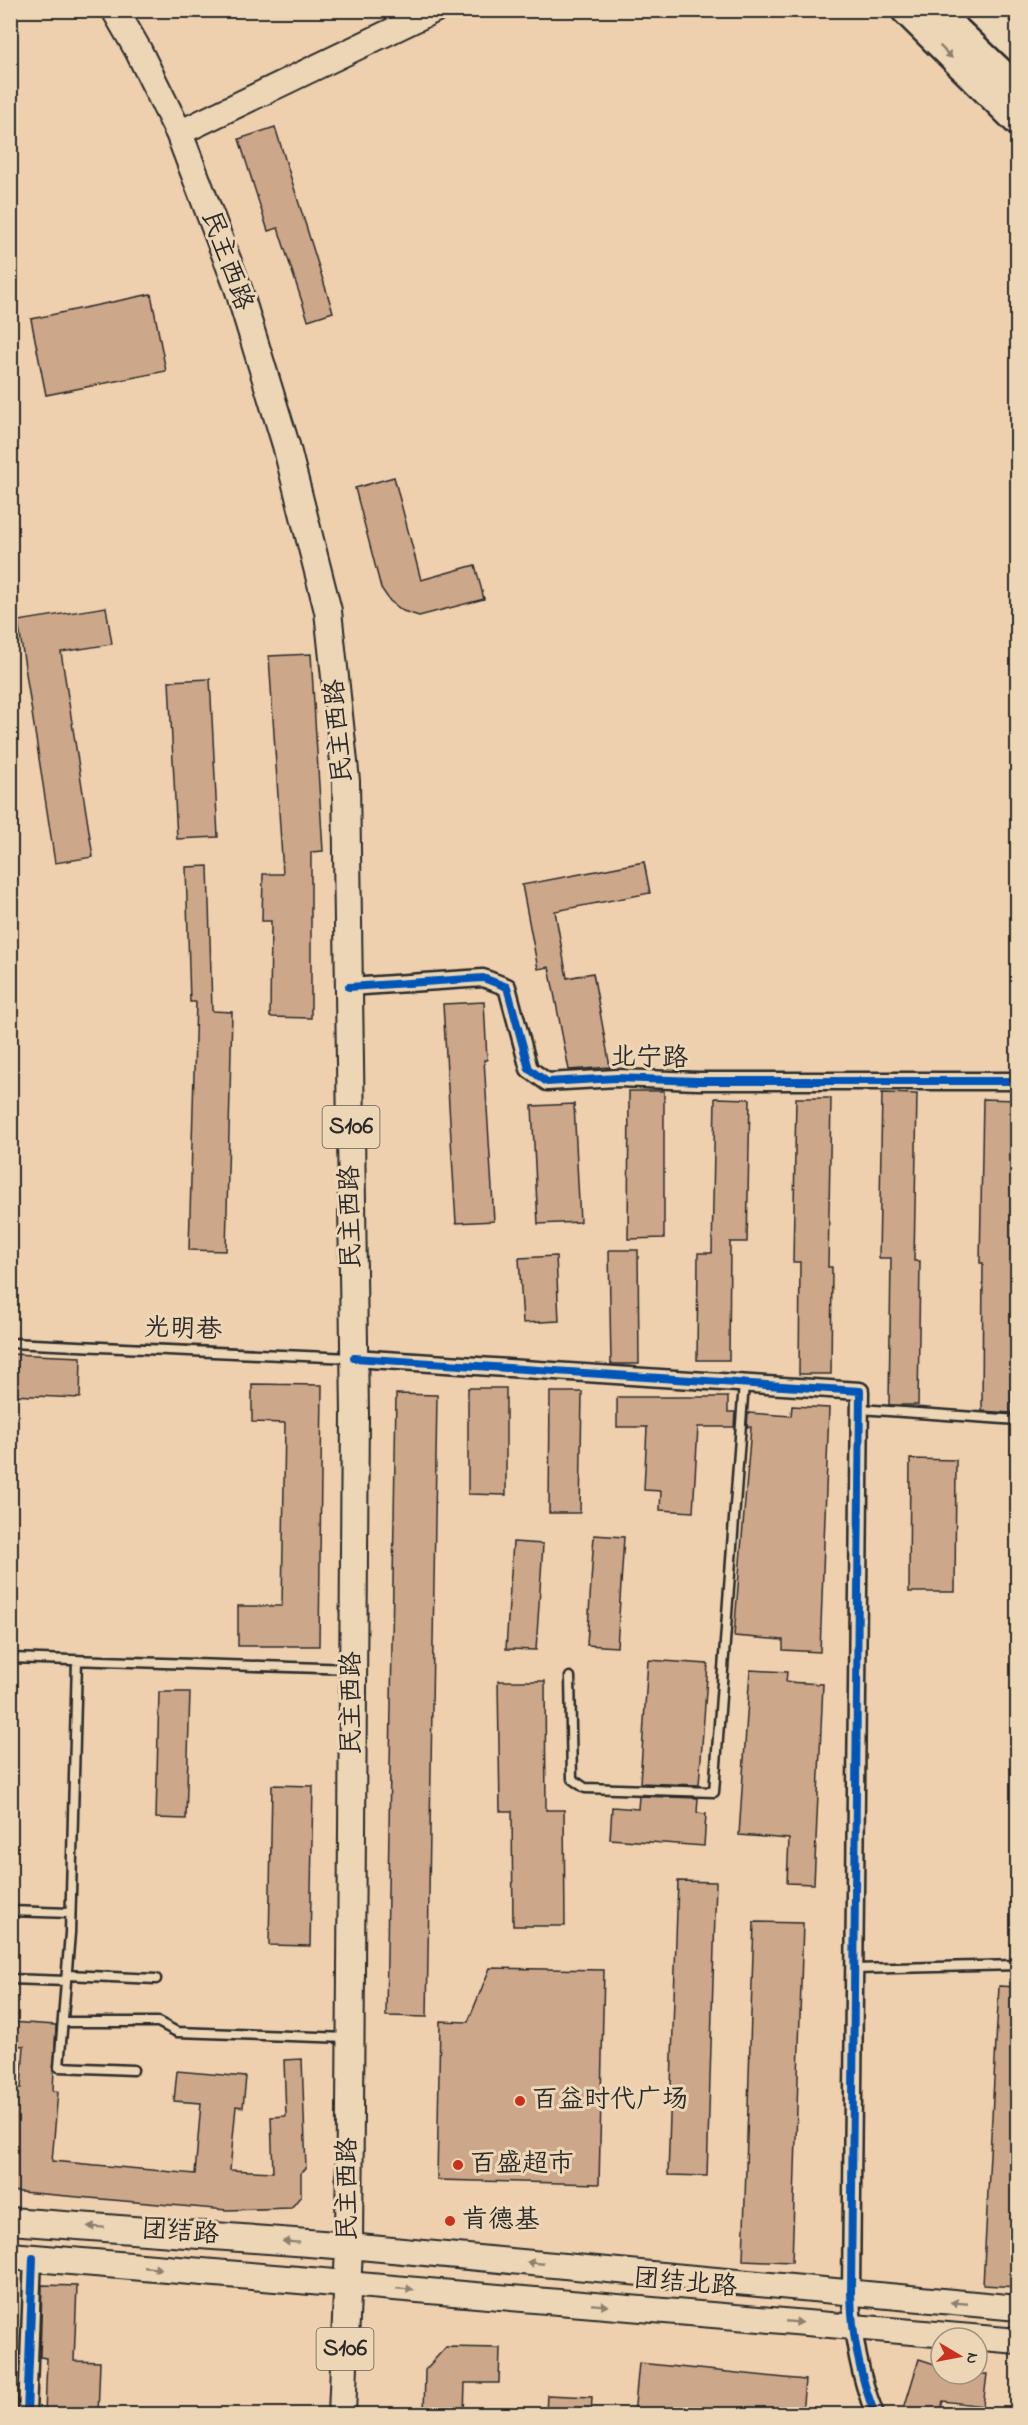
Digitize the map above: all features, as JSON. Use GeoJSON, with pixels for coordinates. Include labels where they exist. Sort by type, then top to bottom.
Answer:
{"type":"FeatureCollection","features":[{"type":"Feature","properties":{"kind":"highway"},"geometry":{"type":"LineString","coordinates":[[905,10],[1017,122]]}},
{"type":"Feature","properties":{"kind":"highway"},"geometry":{"type":"LineString","coordinates":[[935,10],[1017,88]]}},
{"type":"Feature","properties":{"kind":"highway"},"geometry":{"type":"LineString","coordinates":[[978,10],[1017,48]]}},
{"type":"Feature","properties":{"kind":"main road","name":"民主西路"},"geometry":{"type":"LineString","coordinates":[[115,10],[138,50],[179,133],[238,288],[286,446],[328,611],[346,781],[354,1358],[347,2283]]}},
{"type":"Feature","properties":{"kind":"main road"},"geometry":{"type":"LineString","coordinates":[[179,133],[435,10]]}},
{"type":"Feature","properties":{"kind":"main road","name":"团结路"},"geometry":{"type":"LineString","coordinates":[[10,2221],[349,2246]]}},
{"type":"Feature","properties":{"kind":"main road","name":"团结北路"},"geometry":{"type":"LineString","coordinates":[[349,2246],[1017,2308]]}},
{"type":"Feature","properties":{"kind":"main road","name":"团结路"},"geometry":{"type":"LineString","coordinates":[[22,2257],[347,2283]]}},
{"type":"Feature","properties":{"kind":"main road","name":"团结北路"},"geometry":{"type":"LineString","coordinates":[[347,2283],[1017,2341]]}},
{"type":"Feature","properties":{"kind":"main road","name":"S106"},"geometry":{"type":"LineString","coordinates":[[342,2415],[347,2283]]}},
{"type":"Feature","properties":{"kind":"street","name":"北宁路"},"geometry":{"type":"LineString","coordinates":[[349,987],[483,978],[507,987],[529,1069],[547,1082],[617,1078],[698,1081],[1017,1082]]}},
{"type":"Feature","properties":{"kind":"street"},"geometry":{"type":"LineString","coordinates":[[354,1358],[860,1391],[851,2293],[852,2327],[866,2392],[875,2415]]}},
{"type":"Feature","properties":{"kind":"street"},"geometry":{"type":"LineString","coordinates":[[22,2257],[27,2415]]}},
{"type":"Feature","properties":{"kind":"lane","name":"光明巷"},"geometry":{"type":"LineString","coordinates":[[10,1343],[354,1358]]}},
{"type":"Feature","properties":{"kind":"lane"},"geometry":{"type":"LineString","coordinates":[[570,1677],[572,1779],[585,1788],[714,1792],[744,1383]]}},
{"type":"Feature","properties":{"kind":"lane"},"geometry":{"type":"LineString","coordinates":[[860,1409],[1017,1420]]}},
{"type":"Feature","properties":{"kind":"lane"},"geometry":{"type":"LineString","coordinates":[[10,1658],[353,1669]]}},
{"type":"Feature","properties":{"kind":"lane"},"geometry":{"type":"LineString","coordinates":[[77,1660],[70,1913],[59,2067],[134,2070]]}},
{"type":"Feature","properties":{"kind":"lane"},"geometry":{"type":"LineString","coordinates":[[10,1911],[70,1913]]}},
{"type":"Feature","properties":{"kind":"lane"},"geometry":{"type":"LineString","coordinates":[[854,1969],[1017,1965]]}},
{"type":"Feature","properties":{"kind":"lane"},"geometry":{"type":"LineString","coordinates":[[10,1979],[156,1979]]}},
{"type":"Feature","properties":{"kind":"lane"},"geometry":{"type":"LineString","coordinates":[[63,2022],[158,2022],[177,2032],[350,2038]]}},
{"type":"Feature","properties":{"kind":"building"},"geometry":{"type":"Polygon","coordinates":[[[275,127],[333,312],[308,320],[278,228],[268,231],[239,139],[275,127]]]}},
{"type":"Feature","properties":{"kind":"building"},"geometry":{"type":"Polygon","coordinates":[[[151,294],[166,371],[46,395],[31,319],[151,294]]]}},
{"type":"Feature","properties":{"kind":"building"},"geometry":{"type":"Polygon","coordinates":[[[394,477],[421,580],[475,565],[484,599],[419,616],[403,611],[390,601],[381,588],[355,488],[394,477]]]}},
{"type":"Feature","properties":{"kind":"building"},"geometry":{"type":"Polygon","coordinates":[[[106,607],[112,644],[61,652],[93,857],[55,863],[18,621],[106,607]]]}},
{"type":"Feature","properties":{"kind":"building"},"geometry":{"type":"Polygon","coordinates":[[[311,654],[323,851],[311,852],[311,1018],[270,1017],[271,921],[262,921],[263,874],[283,874],[269,656],[311,654]]]}},
{"type":"Feature","properties":{"kind":"building"},"geometry":{"type":"Polygon","coordinates":[[[210,679],[218,837],[177,839],[169,681],[210,679]]]}},
{"type":"Feature","properties":{"kind":"building"},"geometry":{"type":"Polygon","coordinates":[[[644,862],[650,893],[555,911],[567,978],[593,973],[610,1067],[569,1070],[549,967],[538,969],[522,885],[644,862]]]}},
{"type":"Feature","properties":{"kind":"building"},"geometry":{"type":"Polygon","coordinates":[[[208,866],[212,1011],[232,1012],[226,1251],[189,1250],[196,1002],[190,1002],[186,867],[208,866]]]}},
{"type":"Feature","properties":{"kind":"building"},"geometry":{"type":"Polygon","coordinates":[[[484,1002],[487,1060],[484,1060],[494,1221],[456,1223],[443,1004],[484,1002]]]}},
{"type":"Feature","properties":{"kind":"building"},"geometry":{"type":"Polygon","coordinates":[[[629,1091],[664,1091],[664,1238],[628,1239],[629,1091]]]}},
{"type":"Feature","properties":{"kind":"building"},"geometry":{"type":"Polygon","coordinates":[[[882,1093],[917,1094],[914,1261],[920,1261],[918,1405],[889,1405],[891,1258],[879,1258],[882,1093]]]}},
{"type":"Feature","properties":{"kind":"building"},"geometry":{"type":"Polygon","coordinates":[[[715,1098],[750,1099],[747,1242],[730,1242],[729,1360],[697,1360],[698,1253],[712,1253],[715,1098]]]}},
{"type":"Feature","properties":{"kind":"building"},"geometry":{"type":"Polygon","coordinates":[[[796,1098],[831,1098],[828,1267],[832,1267],[831,1374],[799,1374],[800,1262],[793,1262],[796,1098]]]}},
{"type":"Feature","properties":{"kind":"building"},"geometry":{"type":"Polygon","coordinates":[[[983,1099],[1017,1100],[1011,1413],[982,1411],[983,1263],[980,1263],[983,1099]]]}},
{"type":"Feature","properties":{"kind":"building"},"geometry":{"type":"Polygon","coordinates":[[[574,1104],[580,1222],[538,1224],[532,1106],[574,1104]]]}},
{"type":"Feature","properties":{"kind":"building"},"geometry":{"type":"Polygon","coordinates":[[[609,1250],[638,1250],[639,1364],[611,1364],[609,1250]]]}},
{"type":"Feature","properties":{"kind":"building"},"geometry":{"type":"Polygon","coordinates":[[[556,1256],[559,1321],[523,1323],[519,1258],[556,1256]]]}},
{"type":"Feature","properties":{"kind":"building"},"geometry":{"type":"Polygon","coordinates":[[[10,1354],[81,1357],[80,1398],[10,1395],[10,1354]]]}},
{"type":"Feature","properties":{"kind":"building"},"geometry":{"type":"Polygon","coordinates":[[[252,1384],[322,1385],[319,1646],[238,1646],[238,1606],[282,1606],[285,1423],[252,1422],[252,1384]]]}},
{"type":"Feature","properties":{"kind":"building"},"geometry":{"type":"Polygon","coordinates":[[[468,1388],[506,1388],[506,1495],[468,1494],[468,1388]]]}},
{"type":"Feature","properties":{"kind":"building"},"geometry":{"type":"Polygon","coordinates":[[[550,1392],[582,1392],[580,1513],[549,1513],[550,1392]]]}},
{"type":"Feature","properties":{"kind":"building"},"geometry":{"type":"Polygon","coordinates":[[[396,1394],[437,1395],[427,2017],[386,2016],[396,1394]]]}},
{"type":"Feature","properties":{"kind":"building"},"geometry":{"type":"Polygon","coordinates":[[[617,1397],[728,1397],[728,1412],[735,1412],[734,1427],[698,1427],[693,1512],[660,1510],[661,1491],[644,1490],[647,1427],[617,1427],[617,1397]]]}},
{"type":"Feature","properties":{"kind":"building"},"geometry":{"type":"Polygon","coordinates":[[[792,1406],[829,1408],[820,1652],[783,1650],[783,1640],[734,1636],[751,1427],[747,1427],[748,1413],[791,1416],[792,1406]]]}},
{"type":"Feature","properties":{"kind":"building"},"geometry":{"type":"Polygon","coordinates":[[[910,1459],[956,1460],[955,1592],[909,1592],[910,1459]]]}},
{"type":"Feature","properties":{"kind":"building"},"geometry":{"type":"Polygon","coordinates":[[[594,1535],[624,1537],[617,1647],[587,1645],[594,1535]]]}},
{"type":"Feature","properties":{"kind":"building"},"geometry":{"type":"Polygon","coordinates":[[[513,1542],[543,1544],[536,1650],[506,1649],[513,1542]]]}},
{"type":"Feature","properties":{"kind":"building"},"geometry":{"type":"Polygon","coordinates":[[[648,1660],[708,1664],[699,1785],[640,1783],[648,1660]]]}},
{"type":"Feature","properties":{"kind":"building"},"geometry":{"type":"Polygon","coordinates":[[[750,1670],[787,1672],[786,1682],[823,1684],[814,1884],[787,1883],[789,1839],[739,1835],[750,1670]]]}},
{"type":"Feature","properties":{"kind":"building"},"geometry":{"type":"Polygon","coordinates":[[[498,1681],[545,1681],[546,1810],[564,1810],[565,1926],[513,1926],[512,1811],[500,1811],[498,1681]]]}},
{"type":"Feature","properties":{"kind":"building"},"geometry":{"type":"Polygon","coordinates":[[[159,1692],[190,1692],[186,1819],[156,1818],[159,1692]]]}},
{"type":"Feature","properties":{"kind":"building"},"geometry":{"type":"Polygon","coordinates":[[[272,1785],[313,1786],[310,1946],[269,1945],[272,1785]]]}},
{"type":"Feature","properties":{"kind":"building"},"geometry":{"type":"Polygon","coordinates":[[[639,1796],[698,1798],[697,1813],[706,1814],[704,1846],[610,1839],[612,1807],[638,1809],[639,1796]]]}},
{"type":"Feature","properties":{"kind":"building"},"geometry":{"type":"Polygon","coordinates":[[[678,1881],[716,1882],[707,2176],[668,2175],[678,1881]]]}},
{"type":"Feature","properties":{"kind":"building"},"geometry":{"type":"Polygon","coordinates":[[[754,1922],[803,1923],[792,2262],[743,2260],[754,1922]]]}},
{"type":"Feature","properties":{"kind":"building","name":"百益时代广场"},"geometry":{"type":"Polygon","coordinates":[[[490,1968],[604,1970],[599,2184],[437,2180],[440,2021],[468,2022],[490,1968]]]}},
{"type":"Feature","properties":{"kind":"building"},"geometry":{"type":"Polygon","coordinates":[[[999,1986],[1017,1987],[1017,2287],[983,2285],[999,1986]]]}},
{"type":"Feature","properties":{"kind":"building"},"geometry":{"type":"Polygon","coordinates":[[[10,2022],[56,2025],[53,2091],[58,2092],[52,2161],[195,2174],[201,2103],[174,2101],[177,2071],[246,2077],[243,2107],[236,2106],[230,2170],[273,2172],[271,2117],[286,2116],[284,2060],[302,2059],[306,2169],[301,2172],[301,2196],[291,2208],[227,2210],[10,2191],[10,2103],[12,2087],[21,2088],[24,2046],[10,2045],[10,2022]]]}},
{"type":"Feature","properties":{"kind":"building"},"geometry":{"type":"Polygon","coordinates":[[[42,2285],[77,2286],[74,2361],[100,2362],[98,2415],[45,2415],[47,2358],[40,2357],[42,2285]]]}},
{"type":"Feature","properties":{"kind":"building"},"geometry":{"type":"Polygon","coordinates":[[[446,2347],[500,2348],[499,2383],[465,2383],[464,2415],[424,2415],[425,2370],[446,2347]]]}},
{"type":"Feature","properties":{"kind":"building"},"geometry":{"type":"Polygon","coordinates":[[[919,2359],[929,2362],[929,2386],[986,2386],[983,2406],[943,2401],[939,2415],[902,2415],[919,2359]]]}},
{"type":"Feature","properties":{"kind":"building"},"geometry":{"type":"Polygon","coordinates":[[[639,2363],[805,2380],[802,2415],[634,2415],[639,2363]]]}},
{"type":"Feature","properties":{"kind":"building"},"geometry":{"type":"Polygon","coordinates":[[[547,2395],[592,2397],[591,2415],[546,2415],[547,2395]]]}},
{"type":"Feature","properties":{"kind":"cycle path"},"geometry":{"type":"LineString","coordinates":[[349,987],[483,978],[507,987],[529,1069],[547,1082],[617,1078],[698,1081],[1018,1081]]}},
{"type":"Feature","properties":{"kind":"cycle path"},"geometry":{"type":"LineString","coordinates":[[354,1358],[860,1391],[851,2293],[857,2355],[875,2414]]}},
{"type":"Feature","properties":{"kind":"cycle path"},"geometry":{"type":"LineString","coordinates":[[27,2414],[33,2258]]}},
{"type":"Feature","properties":{"kind":"place","name":"百益时代广场"},"geometry":{"type":"Point","coordinates":[520,2101]}},
{"type":"Feature","properties":{"kind":"place","name":"百盛超市"},"geometry":{"type":"Point","coordinates":[458,2165]}},
{"type":"Feature","properties":{"kind":"place","name":"肯德基"},"geometry":{"type":"Point","coordinates":[450,2221]}}]}
